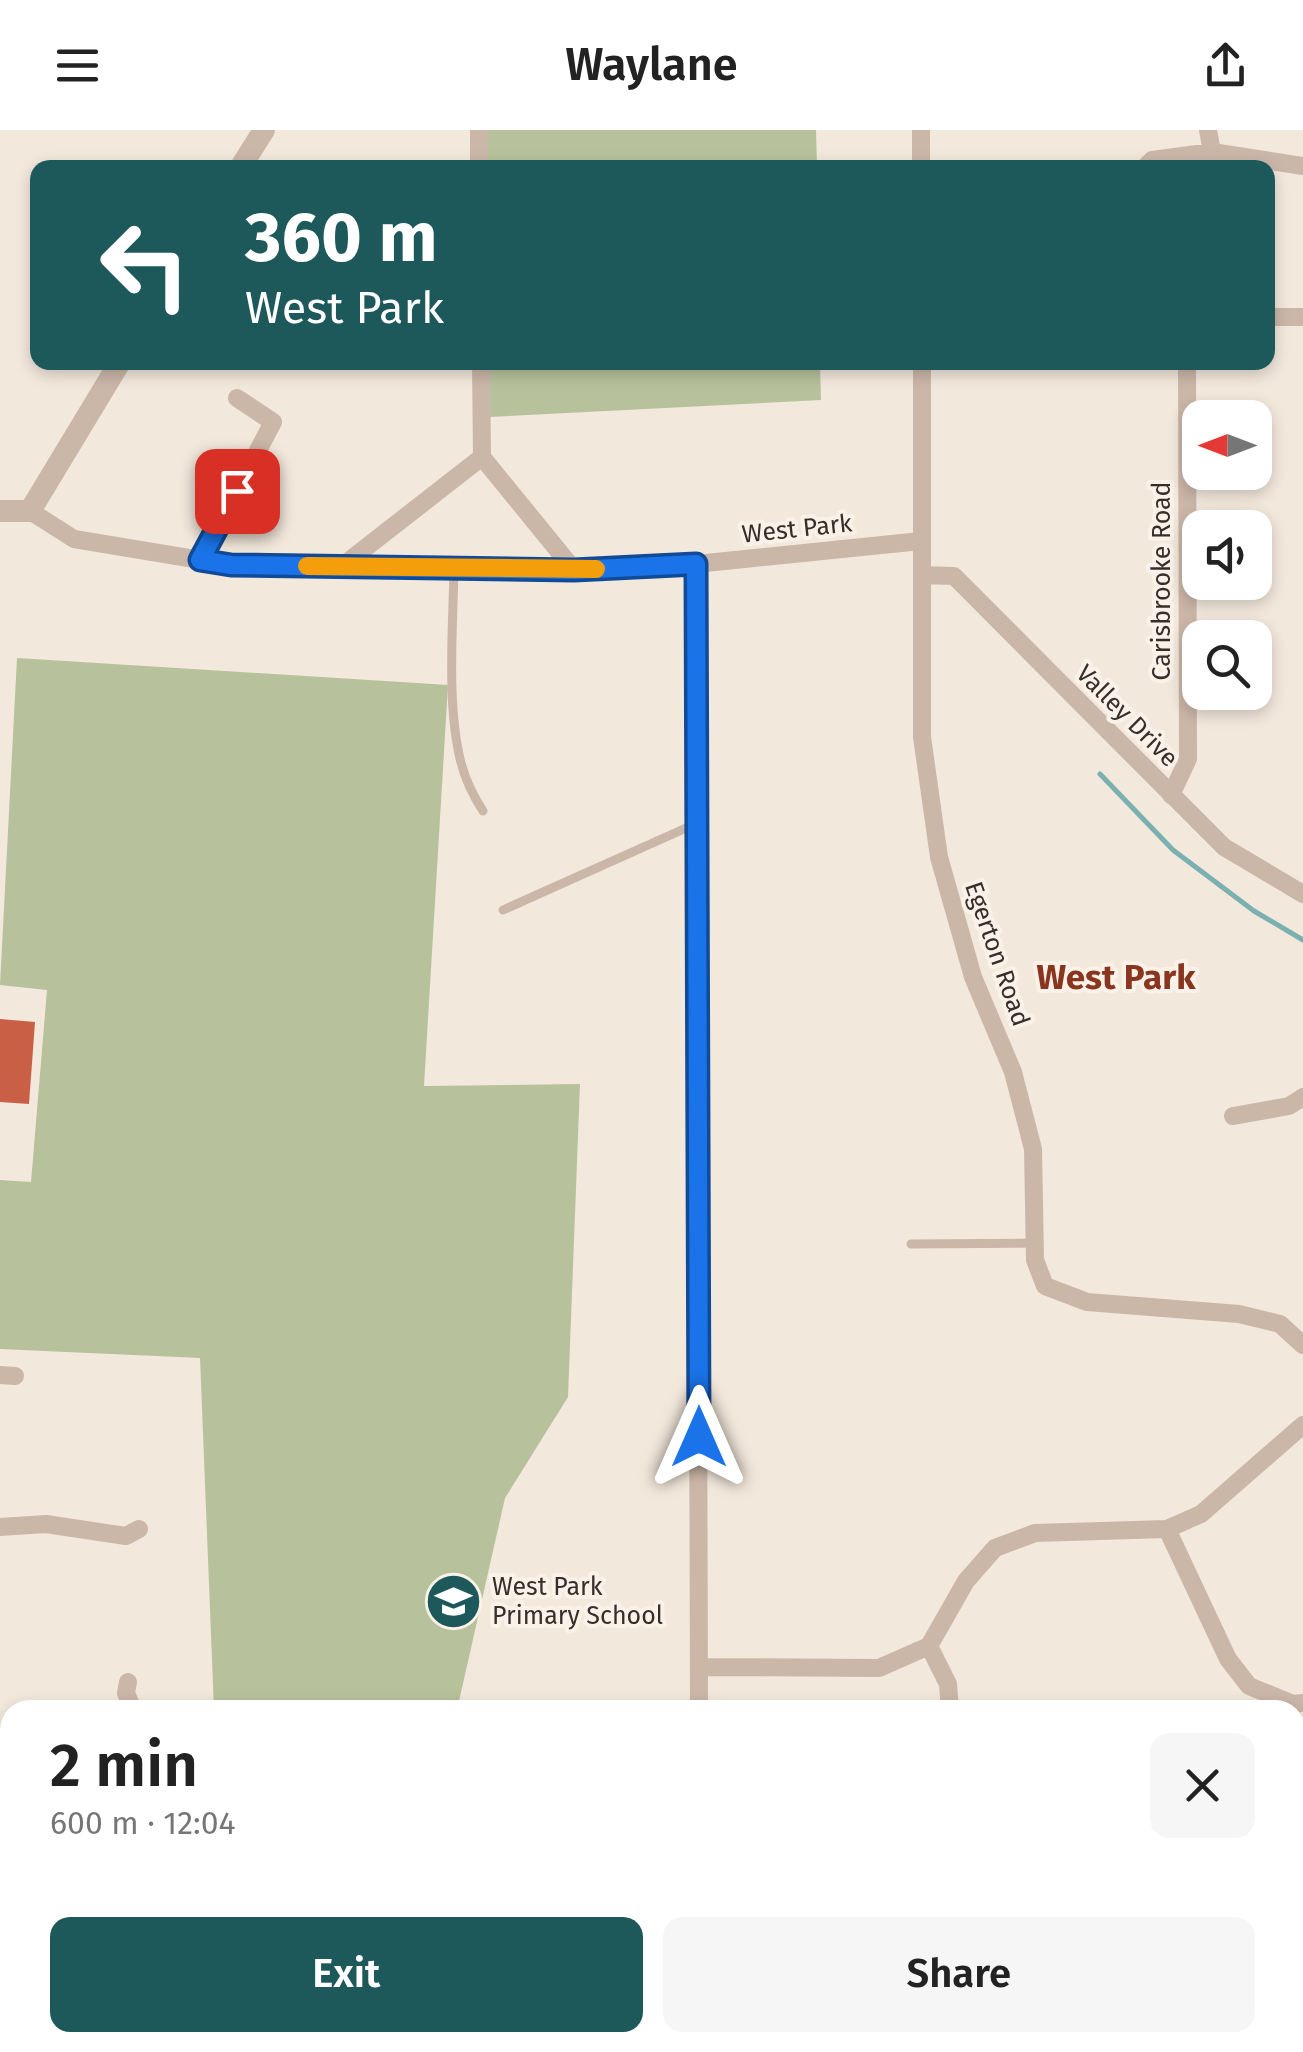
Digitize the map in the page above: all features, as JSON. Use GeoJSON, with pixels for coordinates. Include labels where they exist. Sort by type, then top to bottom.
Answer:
{"type":"FeatureCollection","features":[{"type":"Feature","properties":{"kind":"street"},"geometry":{"type":"LineString","coordinates":[[245,160],[264,130]]}},
{"type":"Feature","properties":{"kind":"street"},"geometry":{"type":"LineString","coordinates":[[479,130],[479,160]]}},
{"type":"Feature","properties":{"kind":"street"},"geometry":{"type":"LineString","coordinates":[[921,130],[922,160]]}},
{"type":"Feature","properties":{"kind":"street"},"geometry":{"type":"LineString","coordinates":[[1208,130],[1212,152]]}},
{"type":"Feature","properties":{"kind":"street"},"geometry":{"type":"LineString","coordinates":[[1152,160],[1212,152],[1264,160]]}},
{"type":"Feature","properties":{"kind":"street"},"geometry":{"type":"LineString","coordinates":[[1275,162],[1303,166]]}},
{"type":"Feature","properties":{"kind":"street"},"geometry":{"type":"LineString","coordinates":[[1275,317],[1303,317]]}},
{"type":"Feature","properties":{"kind":"street"},"geometry":{"type":"LineString","coordinates":[[0,511],[30,511],[115,370]]}},
{"type":"Feature","properties":{"kind":"street"},"geometry":{"type":"LineString","coordinates":[[481,370],[482,457],[574,570]]}},
{"type":"Feature","properties":{"kind":"street","name":"Egerton Road"},"geometry":{"type":"LineString","coordinates":[[922,370],[922,737],[938,857],[974,977],[1013,1072],[1034,1150],[1035,1260],[1045,1286],[1087,1302],[1239,1314],[1280,1324],[1303,1346]]}},
{"type":"Feature","properties":{"kind":"street","name":"Carisbrooke Road"},"geometry":{"type":"LineString","coordinates":[[1171,795],[1188,759],[1187,370]]}},
{"type":"Feature","properties":{"kind":"street"},"geometry":{"type":"LineString","coordinates":[[200,560],[273,422],[237,398]]}},
{"type":"Feature","properties":{"kind":"street"},"geometry":{"type":"LineString","coordinates":[[340,567],[482,457]]}},
{"type":"Feature","properties":{"kind":"street","name":"West Park"},"geometry":{"type":"LineString","coordinates":[[30,511],[74,539],[231,565],[574,570],[696,564],[921,541]]}},
{"type":"Feature","properties":{"kind":"street"},"geometry":{"type":"LineString","coordinates":[[696,564],[699,1700]]}},
{"type":"Feature","properties":{"kind":"street","name":"Valley Drive"},"geometry":{"type":"LineString","coordinates":[[922,575],[954,576],[1224,847],[1303,894]]}},
{"type":"Feature","properties":{"kind":"street"},"geometry":{"type":"LineString","coordinates":[[1233,1116],[1289,1106],[1303,1096]]}},
{"type":"Feature","properties":{"kind":"street"},"geometry":{"type":"LineString","coordinates":[[700,1667],[879,1668],[929,1646],[966,1581],[995,1548],[1035,1532],[1167,1529],[1201,1514],[1303,1425]]}},
{"type":"Feature","properties":{"kind":"street"},"geometry":{"type":"LineString","coordinates":[[0,1527],[46,1524],[126,1536],[139,1529]]}},
{"type":"Feature","properties":{"kind":"street"},"geometry":{"type":"LineString","coordinates":[[1167,1529],[1228,1660],[1249,1686],[1283,1700]]}},
{"type":"Feature","properties":{"kind":"street"},"geometry":{"type":"LineString","coordinates":[[929,1646],[948,1684],[949,1700]]}},
{"type":"Feature","properties":{"kind":"street"},"geometry":{"type":"LineString","coordinates":[[128,1682],[129,1700]]}},
{"type":"Feature","properties":{"kind":"lane"},"geometry":{"type":"LineString","coordinates":[[454,568],[453,701],[459,755],[483,811]]}},
{"type":"Feature","properties":{"kind":"lane"},"geometry":{"type":"LineString","coordinates":[[502,910],[697,823]]}},
{"type":"Feature","properties":{"kind":"lane"},"geometry":{"type":"LineString","coordinates":[[910,1244],[1035,1244]]}},
{"type":"Feature","properties":{"kind":"green space"},"geometry":{"type":"Polygon","coordinates":[[[486,130],[816,130],[817,160],[486,160],[486,130]]]}},
{"type":"Feature","properties":{"kind":"green space"},"geometry":{"type":"Polygon","coordinates":[[[488,370],[820,370],[821,400],[489,417],[488,370]]]}},
{"type":"Feature","properties":{"kind":"green space"},"geometry":{"type":"Polygon","coordinates":[[[17,658],[448,685],[424,1086],[580,1084],[568,1397],[505,1498],[459,1700],[214,1700],[200,1358],[0,1349],[0,1180],[31,1182],[47,990],[0,985],[17,658]]]}},
{"type":"Feature","properties":{"kind":"building"},"geometry":{"type":"Polygon","coordinates":[[[0,1019],[35,1022],[29,1104],[0,1102],[0,1019]]]}},
{"type":"Feature","properties":{"kind":"waterway"},"geometry":{"type":"LineString","coordinates":[[1100,774],[1173,850],[1254,911],[1303,940]]}},
{"type":"Feature","properties":{"kind":"slow traffic"},"geometry":{"type":"LineString","coordinates":[[307,566],[596,569]]}},
{"type":"Feature","properties":{"kind":"place","name":"West Park Primary School"},"geometry":{"type":"Point","coordinates":[453,1601]}},
{"type":"Feature","properties":{"kind":"district","name":"West Park"},"geometry":{"type":"Point","coordinates":[1116,977]}},
{"type":"Feature","properties":{"kind":"route"},"geometry":{"type":"LineString","coordinates":[[237,491],[200,560],[231,565],[574,570],[696,564],[699,1437]]}}]}
